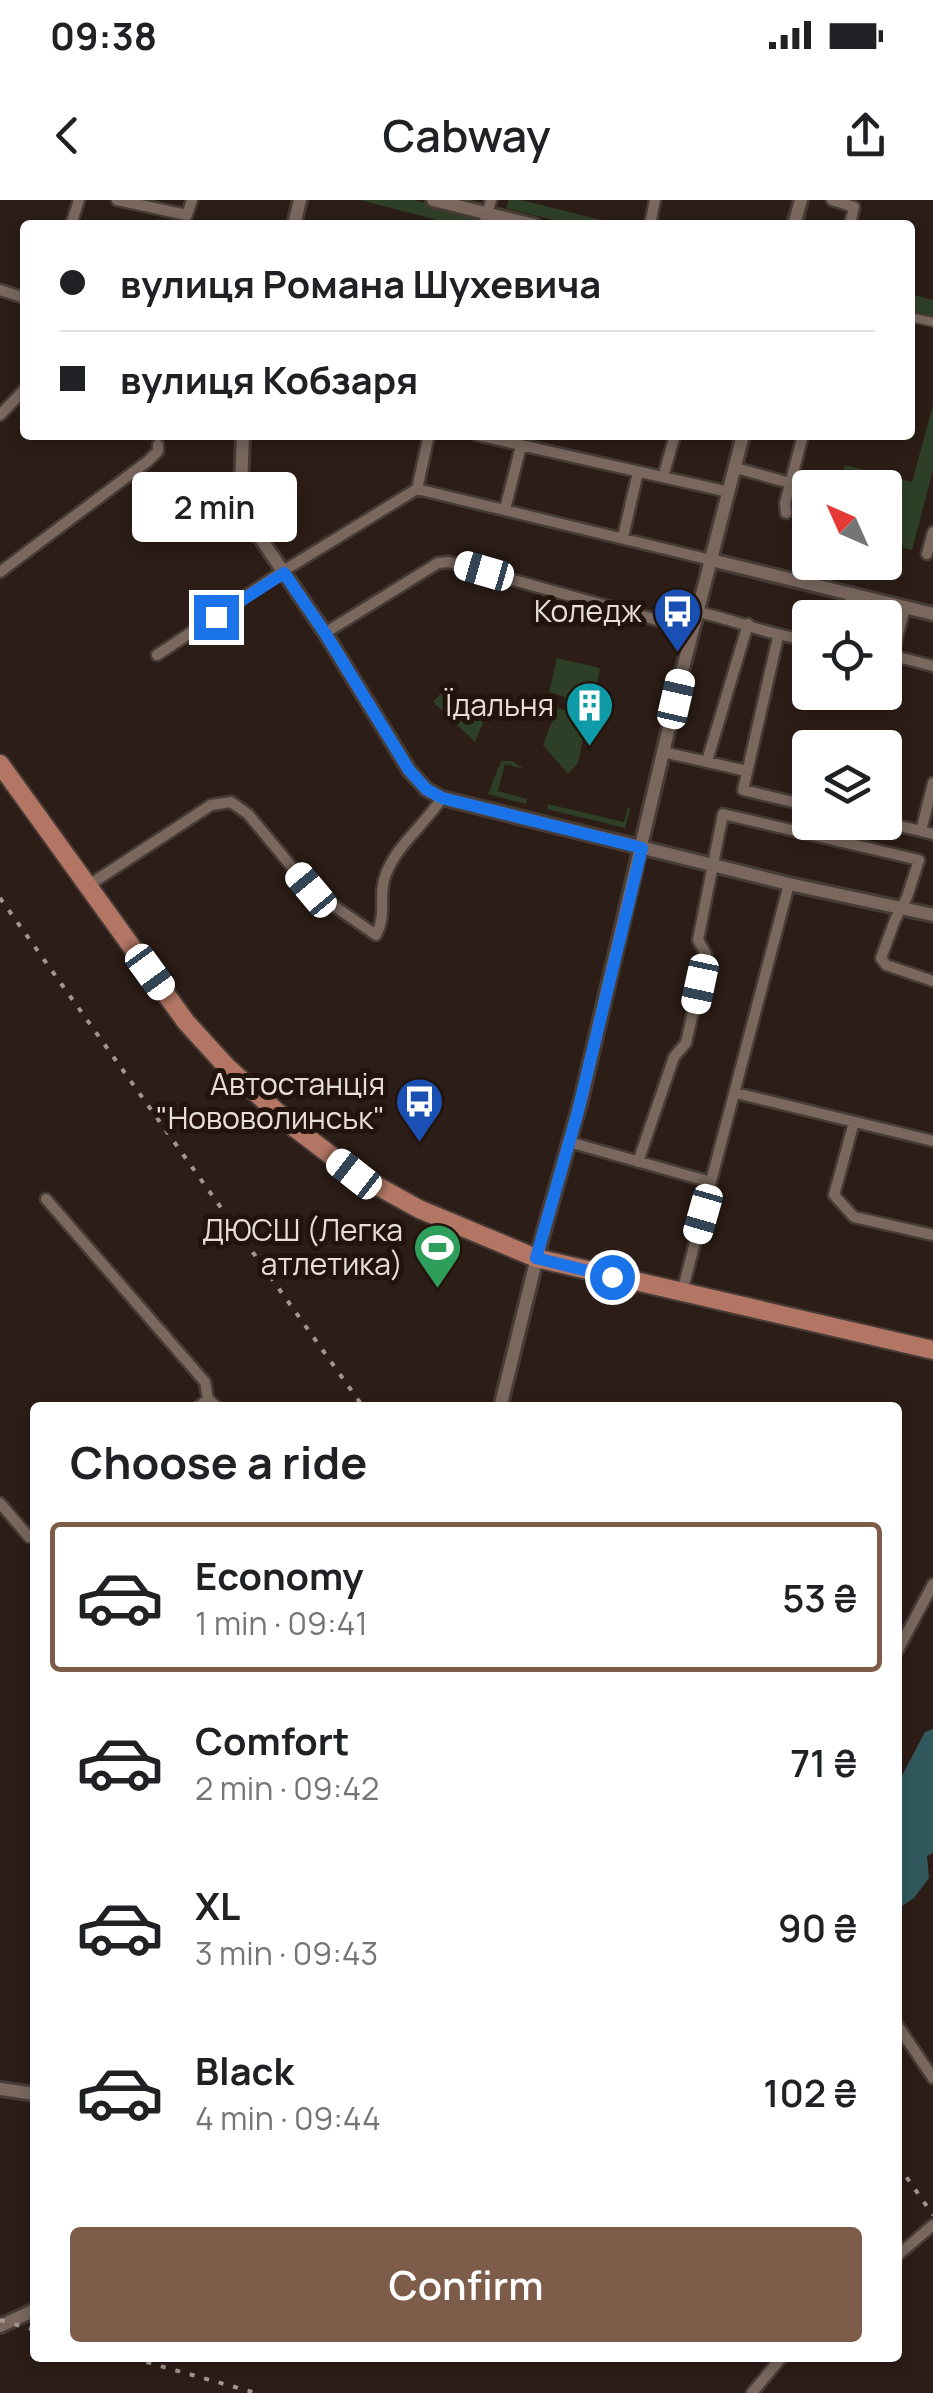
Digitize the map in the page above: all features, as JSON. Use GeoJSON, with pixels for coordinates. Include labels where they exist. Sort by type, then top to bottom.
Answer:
{"type":"FeatureCollection","features":[{"type":"Feature","properties":{"kind":"main road"},"geometry":{"type":"LineString","coordinates":[[0,764],[186,1022],[227,1067],[354,1174],[418,1209],[536,1258],[933,1350]]}},
{"type":"Feature","properties":{"kind":"street"},"geometry":{"type":"LineString","coordinates":[[117,200],[188,215],[192,200]]}},
{"type":"Feature","properties":{"kind":"street"},"geometry":{"type":"LineString","coordinates":[[433,200],[514,220]]}},
{"type":"Feature","properties":{"kind":"street"},"geometry":{"type":"LineString","coordinates":[[832,200],[854,207],[851,220]]}},
{"type":"Feature","properties":{"kind":"street"},"geometry":{"type":"LineString","coordinates":[[0,415],[20,394]]}},
{"type":"Feature","properties":{"kind":"street"},"geometry":{"type":"LineString","coordinates":[[243,440],[240,487],[257,534],[325,633],[409,770],[426,789],[442,798],[642,848],[933,915]]}},
{"type":"Feature","properties":{"kind":"street"},"geometry":{"type":"LineString","coordinates":[[417,489],[428,440]]}},
{"type":"Feature","properties":{"kind":"street"},"geometry":{"type":"LineString","coordinates":[[506,440],[729,492]]}},
{"type":"Feature","properties":{"kind":"street"},"geometry":{"type":"LineString","coordinates":[[663,477],[674,440]]}},
{"type":"Feature","properties":{"kind":"street"},"geometry":{"type":"LineString","coordinates":[[501,1402],[742,440]]}},
{"type":"Feature","properties":{"kind":"street"},"geometry":{"type":"LineString","coordinates":[[786,513],[802,440]]}},
{"type":"Feature","properties":{"kind":"street"},"geometry":{"type":"LineString","coordinates":[[0,572],[148,461],[158,451],[158,444]]}},
{"type":"Feature","properties":{"kind":"street"},"geometry":{"type":"LineString","coordinates":[[505,509],[521,446]]}},
{"type":"Feature","properties":{"kind":"street"},"geometry":{"type":"LineString","coordinates":[[736,468],[790,483]]}},
{"type":"Feature","properties":{"kind":"street"},"geometry":{"type":"LineString","coordinates":[[623,537],[638,472]]}},
{"type":"Feature","properties":{"kind":"street"},"geometry":{"type":"LineString","coordinates":[[157,655],[417,489],[933,614]]}},
{"type":"Feature","properties":{"kind":"street"},"geometry":{"type":"LineString","coordinates":[[927,554],[933,532]]}},
{"type":"Feature","properties":{"kind":"street"},"geometry":{"type":"LineString","coordinates":[[325,633],[438,562],[693,630]]}},
{"type":"Feature","properties":{"kind":"street"},"geometry":{"type":"LineString","coordinates":[[850,600],[852,593]]}},
{"type":"Feature","properties":{"kind":"street"},"geometry":{"type":"LineString","coordinates":[[902,618],[906,607]]}},
{"type":"Feature","properties":{"kind":"street"},"geometry":{"type":"LineString","coordinates":[[698,612],[792,638]]}},
{"type":"Feature","properties":{"kind":"street"},"geometry":{"type":"LineString","coordinates":[[706,761],[748,624]]}},
{"type":"Feature","properties":{"kind":"street"},"geometry":{"type":"LineString","coordinates":[[778,636],[743,790],[792,802]]}},
{"type":"Feature","properties":{"kind":"street"},"geometry":{"type":"LineString","coordinates":[[902,658],[933,666]]}},
{"type":"Feature","properties":{"kind":"street"},"geometry":{"type":"LineString","coordinates":[[663,752],[747,771]]}},
{"type":"Feature","properties":{"kind":"street"},"geometry":{"type":"LineString","coordinates":[[920,831],[933,783]]}},
{"type":"Feature","properties":{"kind":"street"},"geometry":{"type":"LineString","coordinates":[[89,885],[211,805],[231,802],[248,814],[311,890],[376,935],[384,919],[385,876],[398,852],[442,798]]}},
{"type":"Feature","properties":{"kind":"street"},"geometry":{"type":"LineString","coordinates":[[638,1162],[674,1057],[686,1043],[706,954],[698,940],[723,814],[919,860],[882,951],[882,962],[933,981]]}},
{"type":"Feature","properties":{"kind":"street"},"geometry":{"type":"LineString","coordinates":[[902,827],[933,834]]}},
{"type":"Feature","properties":{"kind":"street"},"geometry":{"type":"LineString","coordinates":[[682,1293],[789,884]]}},
{"type":"Feature","properties":{"kind":"street"},"geometry":{"type":"LineString","coordinates":[[736,1093],[933,1141]]}},
{"type":"Feature","properties":{"kind":"street"},"geometry":{"type":"LineString","coordinates":[[854,1122],[834,1195],[854,1217],[933,1236]]}},
{"type":"Feature","properties":{"kind":"street"},"geometry":{"type":"LineString","coordinates":[[568,1142],[711,1182]]}},
{"type":"Feature","properties":{"kind":"street"},"geometry":{"type":"LineString","coordinates":[[46,1199],[205,1382],[211,1402]]}},
{"type":"Feature","properties":{"kind":"street"},"geometry":{"type":"LineString","coordinates":[[204,1402],[208,1399]]}},
{"type":"Feature","properties":{"kind":"street"},"geometry":{"type":"LineString","coordinates":[[0,1502],[30,1536]]}},
{"type":"Feature","properties":{"kind":"street"},"geometry":{"type":"LineString","coordinates":[[902,1642],[933,1584]]}},
{"type":"Feature","properties":{"kind":"street"},"geometry":{"type":"LineString","coordinates":[[902,2032],[933,2078]]}},
{"type":"Feature","properties":{"kind":"street"},"geometry":{"type":"LineString","coordinates":[[0,2088],[30,2093]]}},
{"type":"Feature","properties":{"kind":"street"},"geometry":{"type":"LineString","coordinates":[[902,2252],[933,2225]]}},
{"type":"Feature","properties":{"kind":"street"},"geometry":{"type":"LineString","coordinates":[[0,2326],[30,2312]]}},
{"type":"Feature","properties":{"kind":"street"},"geometry":{"type":"LineString","coordinates":[[752,2393],[778,2362]]}},
{"type":"Feature","properties":{"kind":"green space"},"geometry":{"type":"Polygon","coordinates":[[[360,200],[414,200],[474,217],[437,220],[360,200]]]}},
{"type":"Feature","properties":{"kind":"green space"},"geometry":{"type":"Polygon","coordinates":[[[509,200],[521,200],[601,220],[553,220],[506,208],[509,200]]]}},
{"type":"Feature","properties":{"kind":"green space"},"geometry":{"type":"Polygon","coordinates":[[[915,295],[933,300],[933,316],[915,312],[915,295]]]}},
{"type":"Feature","properties":{"kind":"green space"},"geometry":{"type":"Polygon","coordinates":[[[933,405],[933,470],[912,550],[902,547],[902,479],[912,482],[933,405]]]}},
{"type":"Feature","properties":{"kind":"green space"},"geometry":{"type":"Polygon","coordinates":[[[557,658],[600,668],[595,694],[608,697],[605,712],[564,703],[565,697],[549,692],[557,658]]]}},
{"type":"Feature","properties":{"kind":"green space"},"geometry":{"type":"Polygon","coordinates":[[[444,690],[462,697],[483,723],[475,742],[433,702],[444,690]]]}},
{"type":"Feature","properties":{"kind":"green space"},"geometry":{"type":"Polygon","coordinates":[[[557,708],[587,720],[578,763],[568,774],[543,745],[557,708]]]}},
{"type":"Feature","properties":{"kind":"green space"},"geometry":{"type":"Polygon","coordinates":[[[501,761],[512,761],[524,769],[505,764],[498,791],[527,799],[526,804],[488,794],[501,761]]]}},
{"type":"Feature","properties":{"kind":"green space"},"geometry":{"type":"Polygon","coordinates":[[[548,804],[624,822],[628,806],[630,810],[625,828],[547,809],[548,804]]]}},
{"type":"Feature","properties":{"kind":"water"},"geometry":{"type":"Polygon","coordinates":[[[933,1729],[933,1853],[927,1856],[929,1878],[902,1906],[902,1775],[925,1732],[933,1729]]]}},
{"type":"Feature","properties":{"kind":"railway"},"geometry":{"type":"LineString","coordinates":[[0,898],[360,1402]]}},
{"type":"Feature","properties":{"kind":"railway"},"geometry":{"type":"LineString","coordinates":[[902,2171],[933,2215]]}},
{"type":"Feature","properties":{"kind":"railway"},"geometry":{"type":"LineString","coordinates":[[0,2320],[30,2329]]}},
{"type":"Feature","properties":{"kind":"railway"},"geometry":{"type":"LineString","coordinates":[[146,2362],[256,2393]]}},
{"type":"Feature","properties":{"kind":"place","name":"Коледж"},"geometry":{"type":"Point","coordinates":[677,654]}},
{"type":"Feature","properties":{"kind":"place","name":"Їдальня"},"geometry":{"type":"Point","coordinates":[589,748]}},
{"type":"Feature","properties":{"kind":"place","name":"Автостанція \"Нововолинськ\""},"geometry":{"type":"Point","coordinates":[420,1144]}},
{"type":"Feature","properties":{"kind":"place","name":"ДЮСШ (Легка атлетика)"},"geometry":{"type":"Point","coordinates":[438,1290]}},
{"type":"Feature","properties":{"kind":"route"},"geometry":{"type":"LineString","coordinates":[[216,617],[284,573],[409,770],[426,789],[442,798],[642,848],[577,1115],[536,1258],[612,1277]]}}]}
